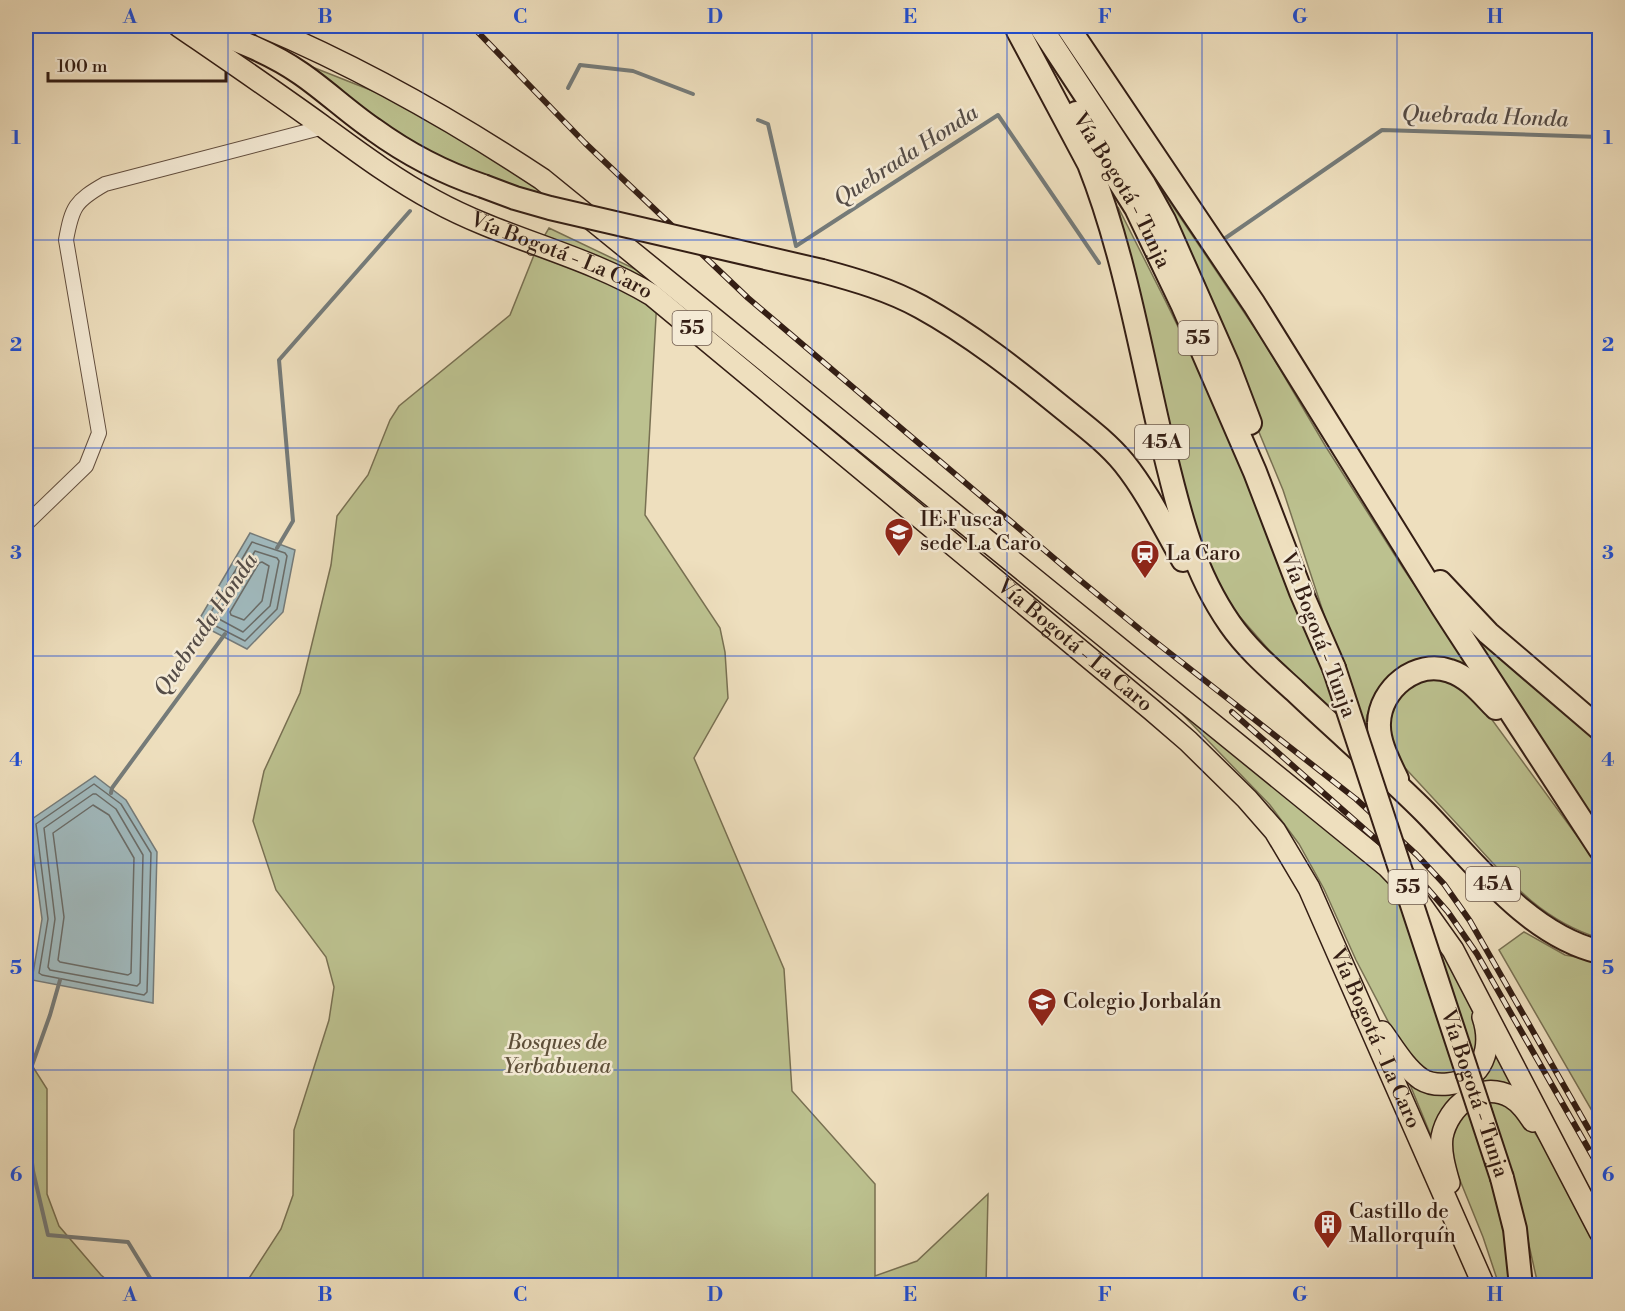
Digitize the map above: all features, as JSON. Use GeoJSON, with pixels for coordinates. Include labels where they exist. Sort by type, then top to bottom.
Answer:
{"type":"FeatureCollection","features":[{"type":"Feature","properties":{"kind":"highway"},"geometry":{"type":"LineString","coordinates":[[200,26],[279,60],[299,72],[403,149],[464,180],[550,208],[822,271],[860,282],[921,307],[1005,363],[1084,425],[1123,461],[1163,521],[1186,566],[1229,623]]}},
{"type":"Feature","properties":{"kind":"highway","name":"Vía Bogotá - Tunja"},"geometry":{"type":"LineString","coordinates":[[1067,26],[1254,304],[1528,741],[1599,849]]}},
{"type":"Feature","properties":{"kind":"highway","name":"Vía Bogotá - Tunja"},"geometry":{"type":"LineString","coordinates":[[1025,27],[1136,208],[1160,255],[1255,472],[1301,592],[1334,668],[1502,1178],[1515,1229],[1521,1286]]}},
{"type":"Feature","properties":{"kind":"highway","name":"45A"},"geometry":{"type":"LineString","coordinates":[[1025,27],[1098,186],[1125,282],[1180,516],[1198,569],[1229,623],[1271,669],[1404,791],[1501,892],[1528,916],[1572,943],[1599,952]]}},
{"type":"Feature","properties":{"kind":"highway"},"geometry":{"type":"LineString","coordinates":[[1365,481],[1413,548],[1459,604],[1488,633],[1599,729]]}},
{"type":"Feature","properties":{"kind":"highway"},"geometry":{"type":"LineString","coordinates":[[1404,791],[1381,741],[1378,724],[1381,705],[1391,689],[1405,676],[1418,670],[1434,668],[1448,670],[1462,676],[1528,741]]}},
{"type":"Feature","properties":{"kind":"main road","name":"Vía Bogotá - La Caro"},"geometry":{"type":"LineString","coordinates":[[179,26],[358,153],[436,202],[478,222],[629,281],[652,296],[1152,710],[1223,775],[1275,831],[1309,888],[1484,1286]]}},
{"type":"Feature","properties":{"kind":"main road","name":"Vía Bogotá - La Caro"},"geometry":{"type":"LineString","coordinates":[[262,26],[318,51],[448,118],[572,201],[1102,636],[1387,866],[1411,891],[1433,920],[1470,981],[1595,1224]]}},
{"type":"Feature","properties":{"kind":"main road"},"geometry":{"type":"LineString","coordinates":[[1363,1008],[1410,1070],[1422,1079],[1435,1084],[1451,1084],[1472,1075],[1478,1070],[1485,1056],[1488,1037],[1470,981]]}},
{"type":"Feature","properties":{"kind":"main road"},"geometry":{"type":"LineString","coordinates":[[1459,1228],[1443,1160],[1442,1140],[1450,1115],[1460,1104],[1483,1092],[1498,1092],[1512,1098],[1524,1108],[1595,1224]]}},
{"type":"Feature","properties":{"kind":"street"},"geometry":{"type":"LineString","coordinates":[[26,524],[86,466],[99,433],[66,240],[70,218],[82,197],[105,184],[324,127]]}},
{"type":"Feature","properties":{"kind":"green space"},"geometry":{"type":"Polygon","coordinates":[[[292,59],[378,93],[464,135],[557,198],[518,189],[434,156],[388,127],[337,88],[292,59]]]}},
{"type":"Feature","properties":{"kind":"green space"},"geometry":{"type":"Polygon","coordinates":[[[1108,110],[1264,342],[1326,447],[1480,683],[1460,667],[1443,658],[1426,657],[1406,664],[1382,687],[1367,716],[1367,729],[1378,755],[1269,650],[1233,609],[1212,574],[1190,516],[1118,207],[1336,651],[1283,490],[1244,396],[1108,110]]]}},
{"type":"Feature","properties":{"kind":"green space","name":"Bosques de Yerbabuena"},"geometry":{"type":"Polygon","coordinates":[[[549,228],[658,280],[645,515],[720,628],[725,652],[728,698],[694,758],[784,969],[792,1091],[875,1184],[875,1276],[917,1261],[988,1194],[986,1285],[244,1286],[281,1229],[293,1195],[294,1130],[329,1020],[334,987],[326,957],[276,890],[253,821],[264,771],[300,693],[331,565],[337,516],[368,475],[390,420],[399,406],[510,315],[536,250],[549,228]]]}},
{"type":"Feature","properties":{"kind":"green space"},"geometry":{"type":"Polygon","coordinates":[[[1453,616],[1599,743],[1599,839],[1453,616]]]}},
{"type":"Feature","properties":{"kind":"green space"},"geometry":{"type":"Polygon","coordinates":[[[1439,676],[1471,691],[1599,866],[1599,938],[1560,921],[1527,897],[1498,869],[1394,756],[1387,739],[1392,702],[1421,677],[1439,676]]]}},
{"type":"Feature","properties":{"kind":"green space"},"geometry":{"type":"Polygon","coordinates":[[[1161,692],[1387,877],[1452,965],[1478,1024],[1480,1054],[1454,1076],[1434,1077],[1403,1050],[1356,960],[1324,889],[1299,844],[1270,805],[1161,692]]]}},
{"type":"Feature","properties":{"kind":"green space"},"geometry":{"type":"Polygon","coordinates":[[[1524,932],[1565,955],[1599,961],[1599,1123],[1499,950],[1524,932]]]}},
{"type":"Feature","properties":{"kind":"green space"},"geometry":{"type":"Polygon","coordinates":[[[1494,1042],[1523,1095],[1481,1086],[1436,1148],[1404,1070],[1445,1092],[1494,1042]]]}},
{"type":"Feature","properties":{"kind":"green space"},"geometry":{"type":"Polygon","coordinates":[[[26,1056],[47,1089],[47,1194],[59,1226],[101,1275],[113,1285],[26,1285],[26,1056]]]}},
{"type":"Feature","properties":{"kind":"green space"},"geometry":{"type":"Polygon","coordinates":[[[1489,1100],[1502,1101],[1528,1123],[1551,1156],[1599,1246],[1599,1285],[1538,1285],[1520,1205],[1489,1100]]]}},
{"type":"Feature","properties":{"kind":"green space"},"geometry":{"type":"Polygon","coordinates":[[[1468,1106],[1493,1187],[1506,1243],[1509,1285],[1499,1285],[1483,1237],[1451,1158],[1448,1133],[1468,1106]]]}},
{"type":"Feature","properties":{"kind":"water"},"geometry":{"type":"Polygon","coordinates":[[[250,533],[295,550],[283,612],[247,649],[197,623],[250,533]]]}},
{"type":"Feature","properties":{"kind":"water"},"geometry":{"type":"Polygon","coordinates":[[[95,776],[126,800],[157,852],[153,1003],[32,980],[42,919],[29,821],[95,776]]]}},
{"type":"Feature","properties":{"kind":"waterway","name":"Quebrada Honda"},"geometry":{"type":"LineString","coordinates":[[568,88],[580,65],[633,71],[693,94]]}},
{"type":"Feature","properties":{"kind":"waterway","name":"Quebrada Honda"},"geometry":{"type":"LineString","coordinates":[[758,120],[768,124],[796,246],[998,115],[1099,263]]}},
{"type":"Feature","properties":{"kind":"waterway","name":"Quebrada Honda"},"geometry":{"type":"LineString","coordinates":[[1224,239],[1382,130],[1600,137]]}},
{"type":"Feature","properties":{"kind":"waterway","name":"Quebrada Honda"},"geometry":{"type":"LineString","coordinates":[[277,548],[293,521],[279,360],[410,211]]}},
{"type":"Feature","properties":{"kind":"waterway","name":"Quebrada Honda"},"geometry":{"type":"LineString","coordinates":[[111,793],[112,788],[225,634]]}},
{"type":"Feature","properties":{"kind":"waterway","name":"Quebrada Honda"},"geometry":{"type":"LineString","coordinates":[[26,1082],[60,980]]}},
{"type":"Feature","properties":{"kind":"waterway","name":"Quebrada Honda"},"geometry":{"type":"LineString","coordinates":[[26,1113],[33,1171],[48,1235],[128,1242],[155,1286]]}},
{"type":"Feature","properties":{"kind":"railway"},"geometry":{"type":"LineString","coordinates":[[472,26],[585,143],[748,298],[1075,576],[1356,799],[1417,855],[1444,884],[1470,921],[1600,1149]]}},
{"type":"Feature","properties":{"kind":"railway"},"geometry":{"type":"LineString","coordinates":[[1232,712],[1413,872],[1448,912],[1477,954],[1600,1169]]}},
{"type":"Feature","properties":{"kind":"place","name":"IE Fusca sede La Caro"},"geometry":{"type":"Point","coordinates":[899,558]}},
{"type":"Feature","properties":{"kind":"place","name":"La Caro"},"geometry":{"type":"Point","coordinates":[1145,580]}},
{"type":"Feature","properties":{"kind":"place","name":"Colegio Jorbalán"},"geometry":{"type":"Point","coordinates":[1042,1028]}},
{"type":"Feature","properties":{"kind":"place","name":"Castillo de Mallorquín"},"geometry":{"type":"Point","coordinates":[1328,1250]}}]}
